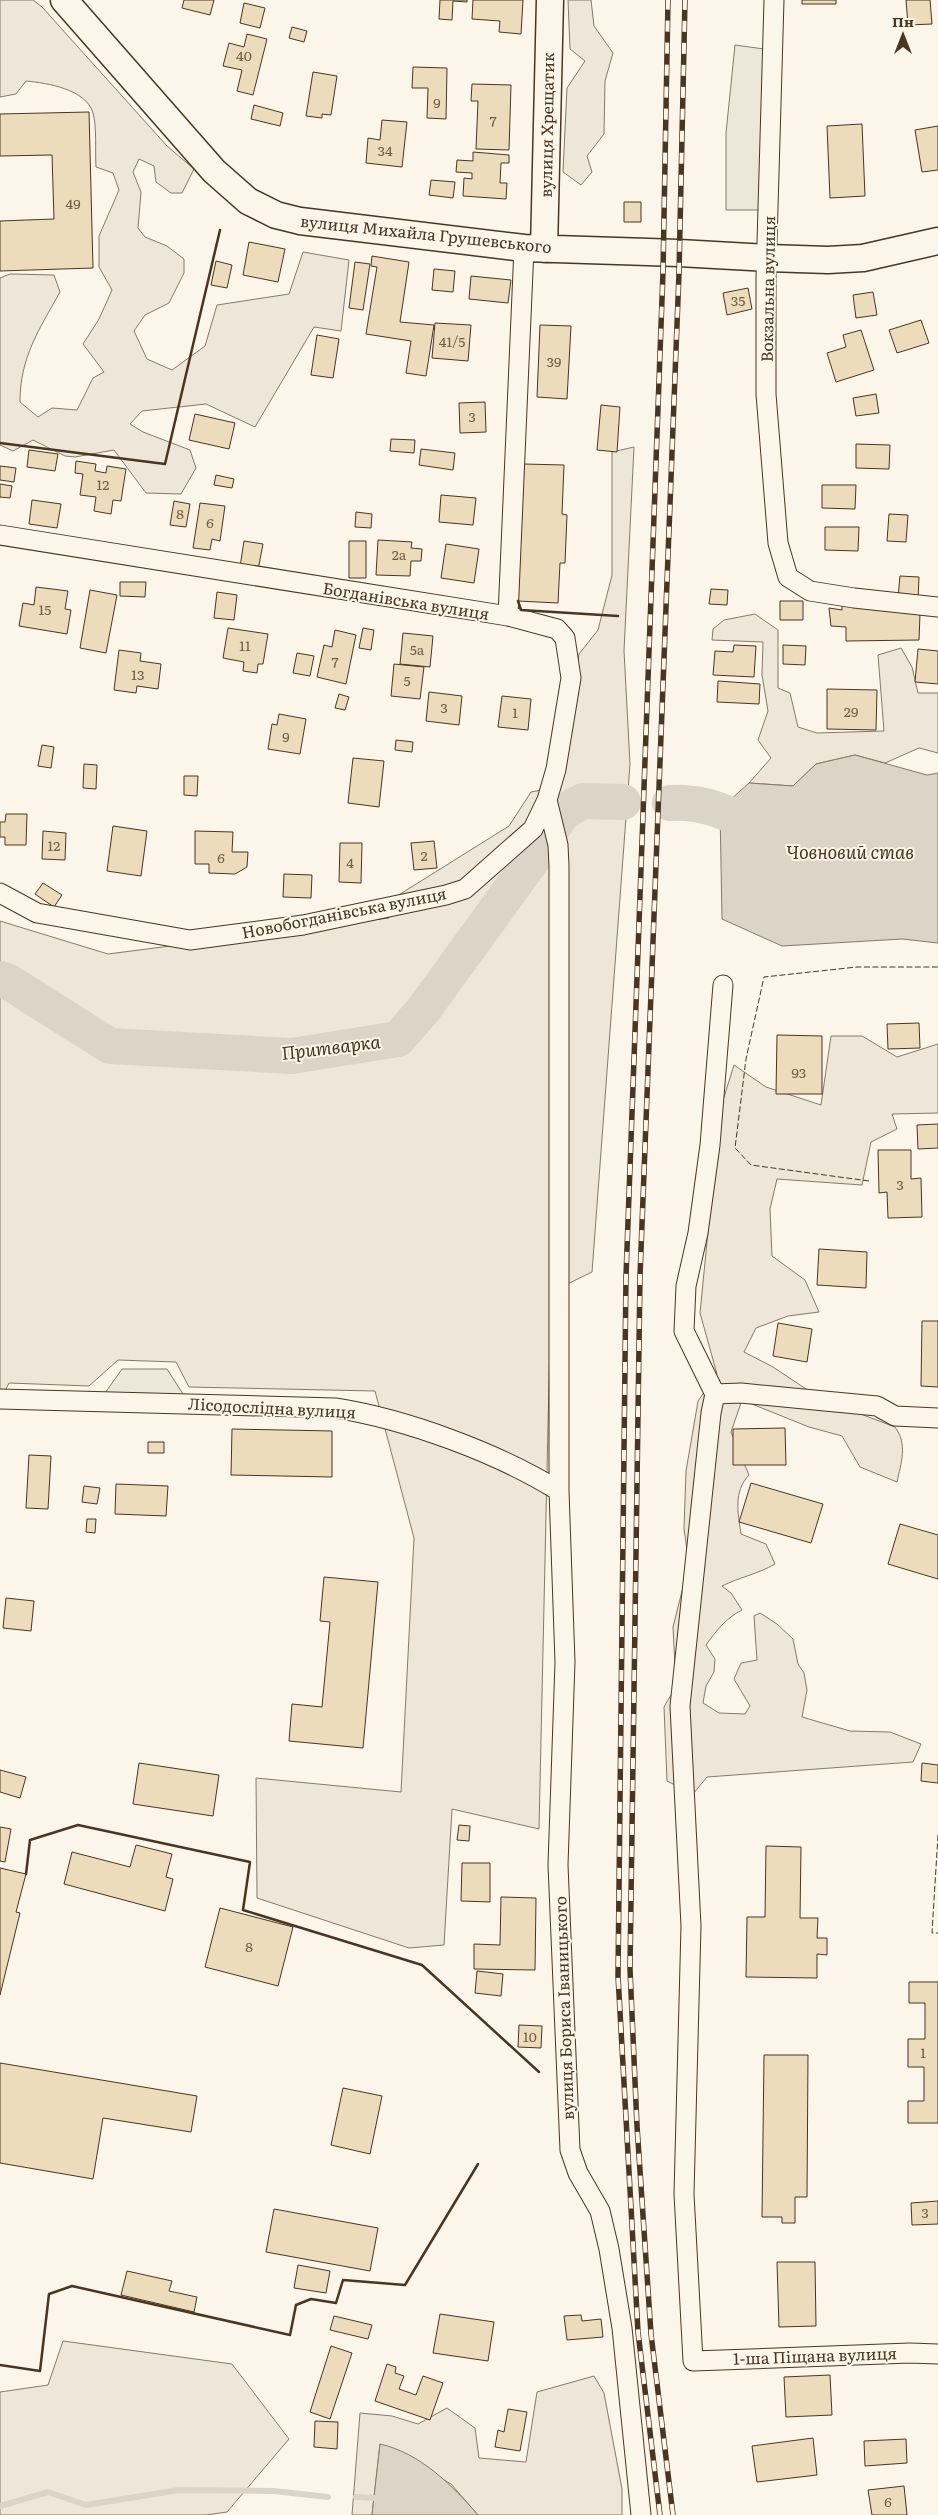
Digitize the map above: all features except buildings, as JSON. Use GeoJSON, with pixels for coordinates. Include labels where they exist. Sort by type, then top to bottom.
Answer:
{"type":"FeatureCollection","features":[{"type":"Feature","properties":{"kind":"street","name":"вулиця Михайла Грушевського"},"geometry":{"type":"LineString","coordinates":[[64,0],[214,171],[248,201],[276,215],[300,221],[534,249],[828,260],[863,258],[938,241]]}},
{"type":"Feature","properties":{"kind":"street","name":"вулиця Хрещатик"},"geometry":{"type":"LineString","coordinates":[[534,249],[550,0]]}},
{"type":"Feature","properties":{"kind":"street","name":"Вокзальна вулиця"},"geometry":{"type":"LineString","coordinates":[[774,0],[766,394],[778,543],[788,577],[810,591],[938,607]]}},
{"type":"Feature","properties":{"kind":"street","name":"Богданівська вулиця"},"geometry":{"type":"LineString","coordinates":[[0,536],[508,616],[534,249]]}},
{"type":"Feature","properties":{"kind":"street","name":"Новобогданівська вулиця"},"geometry":{"type":"LineString","coordinates":[[0,893],[37,913],[190,940],[303,925],[446,895],[465,889],[533,830],[548,806],[572,678],[565,638],[557,629],[508,616]]}},
{"type":"Feature","properties":{"kind":"street","name":"вулиця Бориса Іваницького"},"geometry":{"type":"LineString","coordinates":[[548,806],[558,845],[559,1491],[565,1662],[558,1866],[570,2150],[578,2173],[600,2211],[609,2249],[622,2328],[641,2515]]}},
{"type":"Feature","properties":{"kind":"street"},"geometry":{"type":"LineString","coordinates":[[723,985],[710,1145],[698,1232],[686,1286],[684,1331],[715,1394],[741,1392],[877,1406],[894,1416],[938,1418]]}},
{"type":"Feature","properties":{"kind":"street","name":"1-ша Піщана вулиця"},"geometry":{"type":"LineString","coordinates":[[715,1394],[710,1413],[680,1706],[691,1926],[684,2194],[693,2361],[910,2353],[938,2354]]}},
{"type":"Feature","properties":{"kind":"street","name":"Лісодослідна вулиця"},"geometry":{"type":"LineString","coordinates":[[0,1399],[325,1408],[357,1411],[396,1420],[430,1432],[496,1459],[559,1491]]}},
{"type":"Feature","properties":{"kind":"shaded area"},"geometry":{"type":"Polygon","coordinates":[[[0,0],[33,0],[42,7],[167,146],[194,169],[182,193],[171,193],[156,182],[154,166],[139,159],[133,172],[141,192],[138,228],[145,237],[167,246],[184,259],[184,273],[169,303],[145,315],[134,331],[147,359],[172,370],[205,346],[217,305],[289,294],[303,252],[349,260],[341,331],[314,327],[255,427],[206,404],[142,411],[130,424],[143,432],[190,450],[196,468],[181,494],[146,493],[114,450],[75,457],[65,456],[33,440],[13,451],[0,445],[0,278],[10,274],[54,275],[60,292],[38,332],[27,357],[23,371],[20,402],[38,417],[52,408],[77,410],[93,378],[104,372],[83,344],[99,319],[112,290],[99,267],[99,236],[119,190],[113,173],[96,167],[94,118],[89,105],[83,98],[55,86],[26,81],[16,94],[0,97],[0,0]]]}},
{"type":"Feature","properties":{"kind":"shaded area"},"geometry":{"type":"Polygon","coordinates":[[[568,0],[591,0],[594,26],[613,53],[605,81],[604,134],[587,156],[592,172],[581,185],[563,172],[567,88],[585,61],[570,49],[568,0]]]}},
{"type":"Feature","properties":{"kind":"shaded area"},"geometry":{"type":"Polygon","coordinates":[[[735,45],[764,49],[765,210],[726,210],[726,133],[735,45]]]}},
{"type":"Feature","properties":{"kind":"shaded area"},"geometry":{"type":"Polygon","coordinates":[[[634,447],[624,651],[630,764],[592,1272],[551,1292],[539,1829],[452,1809],[444,1945],[409,1948],[257,1898],[256,1778],[401,1792],[414,1538],[375,1391],[189,1387],[176,1362],[118,1360],[89,1386],[9,1383],[0,1401],[0,921],[108,954],[389,918],[389,901],[509,826],[531,792],[561,786],[579,654],[598,630],[612,575],[612,452],[634,447]]]}},
{"type":"Feature","properties":{"kind":"shaded area"},"geometry":{"type":"Polygon","coordinates":[[[755,614],[778,630],[778,688],[790,693],[798,727],[817,733],[884,731],[878,655],[901,648],[912,667],[918,693],[938,693],[938,753],[919,748],[885,763],[855,755],[816,764],[793,786],[749,783],[771,758],[758,740],[768,711],[762,675],[763,642],[712,640],[713,629],[724,620],[755,614]]]}},
{"type":"Feature","properties":{"kind":"shaded area"},"geometry":{"type":"Polygon","coordinates":[[[831,1036],[862,1036],[897,1057],[938,1044],[938,1113],[892,1114],[897,1129],[871,1142],[862,1185],[777,1179],[770,1209],[772,1256],[805,1280],[819,1312],[788,1316],[756,1328],[744,1352],[773,1367],[821,1399],[895,1427],[899,1433],[902,1447],[900,1468],[897,1482],[860,1467],[842,1436],[809,1427],[742,1400],[731,1432],[749,1475],[741,1488],[738,1503],[741,1534],[766,1544],[775,1564],[722,1586],[731,1593],[742,1610],[726,1621],[706,1645],[715,1659],[714,1672],[706,1686],[703,1703],[719,1713],[745,1714],[750,1706],[734,1679],[741,1663],[757,1660],[754,1616],[760,1613],[777,1624],[793,1639],[798,1664],[804,1673],[807,1690],[802,1717],[850,1731],[890,1732],[921,1744],[913,1762],[707,1777],[693,1794],[667,1781],[664,1707],[676,1686],[673,1627],[689,1563],[684,1529],[686,1471],[698,1401],[717,1374],[700,1313],[720,1110],[734,1065],[766,1087],[821,1105],[831,1036]]]}},
{"type":"Feature","properties":{"kind":"shaded area"},"geometry":{"type":"Polygon","coordinates":[[[122,1369],[167,1369],[190,1405],[98,1403],[122,1369]]]}},
{"type":"Feature","properties":{"kind":"shaded area"},"geometry":{"type":"Polygon","coordinates":[[[63,2341],[232,2364],[289,2439],[227,2512],[206,2515],[0,2515],[0,2392],[48,2385],[63,2341]]]}},
{"type":"Feature","properties":{"kind":"shaded area"},"geometry":{"type":"Polygon","coordinates":[[[594,2376],[604,2393],[622,2489],[622,2515],[478,2515],[451,2484],[380,2444],[372,2515],[352,2515],[360,2413],[392,2416],[418,2424],[447,2408],[475,2428],[479,2458],[526,2462],[537,2392],[594,2376]]]}},
{"type":"Feature","properties":{"kind":"water","name":"Човновий став"},"geometry":{"type":"Polygon","coordinates":[[[855,755],[927,775],[938,773],[938,943],[902,939],[782,946],[722,919],[720,809],[749,783],[793,786],[816,764],[855,755]]]}},
{"type":"Feature","properties":{"kind":"water"},"geometry":{"type":"Polygon","coordinates":[[[380,2444],[395,2448],[422,2463],[446,2482],[478,2515],[372,2515],[380,2444]]]}},
{"type":"Feature","properties":{"kind":"waterway","name":"Притварка"},"geometry":{"type":"LineString","coordinates":[[0,979],[7,981],[110,1046],[292,1056],[398,1039],[424,1009],[532,860],[563,812],[583,801],[623,802]]}},
{"type":"Feature","properties":{"kind":"waterway","name":"Притварка"},"geometry":{"type":"LineString","coordinates":[[670,803],[696,804],[719,810],[765,831]]}},
{"type":"Feature","properties":{"kind":"waterway"},"geometry":{"type":"LineString","coordinates":[[0,2506],[48,2492],[86,2505],[179,2490],[274,2491],[328,2497]]}},
{"type":"Feature","properties":{"kind":"waterway"},"geometry":{"type":"LineString","coordinates":[[356,2497],[374,2498]]}},
{"type":"Feature","properties":{"kind":"railway"},"geometry":{"type":"LineString","coordinates":[[660,2515],[638,2332],[618,1976],[626,1276],[663,272],[668,0]]}},
{"type":"Feature","properties":{"kind":"railway"},"geometry":{"type":"LineString","coordinates":[[673,2515],[651,2334],[637,2126],[630,1969],[640,1276],[679,273],[685,0]]}},
{"type":"Feature","properties":{"kind":"fence"},"geometry":{"type":"LineString","coordinates":[[869,1181],[751,1165],[735,1148],[746,1059],[764,977],[857,967],[938,967]]}},
{"type":"Feature","properties":{"kind":"fence"},"geometry":{"type":"LineString","coordinates":[[938,1835],[932,1933],[938,1933]]}},
{"type":"Feature","properties":{"kind":"wall"},"geometry":{"type":"LineString","coordinates":[[0,443],[165,464],[220,230]]}},
{"type":"Feature","properties":{"kind":"wall"},"geometry":{"type":"LineString","coordinates":[[518,601],[521,610],[618,616]]}},
{"type":"Feature","properties":{"kind":"wall"},"geometry":{"type":"LineString","coordinates":[[26,1874],[30,1840],[78,1825],[250,1862],[243,1910],[422,1965],[539,2072]]}},
{"type":"Feature","properties":{"kind":"wall"},"geometry":{"type":"LineString","coordinates":[[0,2365],[40,2371],[49,2294],[72,2286],[290,2335],[296,2305],[311,2299],[336,2303],[343,2280],[405,2285],[478,2164]]}}]}
